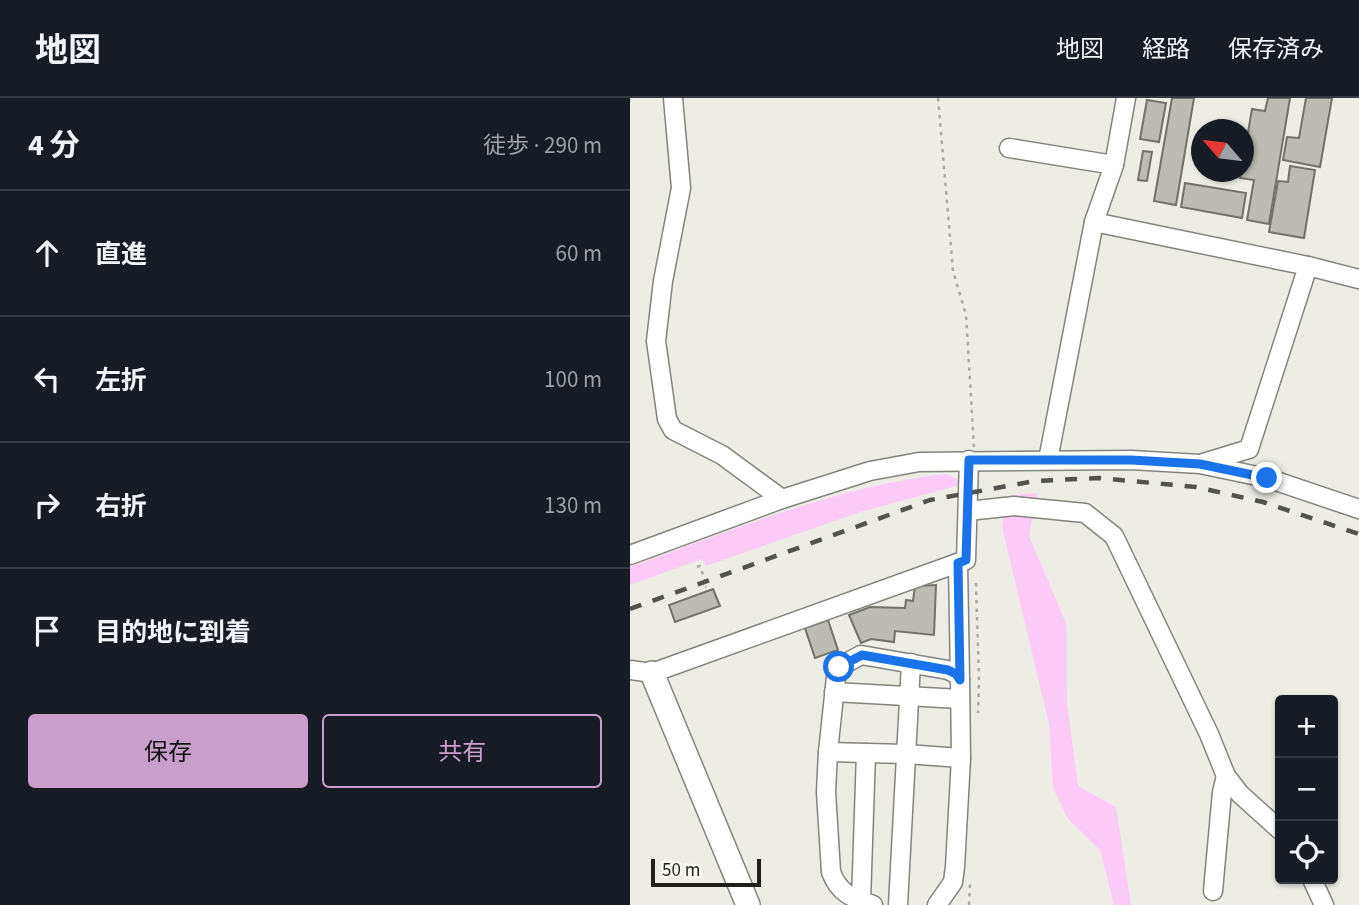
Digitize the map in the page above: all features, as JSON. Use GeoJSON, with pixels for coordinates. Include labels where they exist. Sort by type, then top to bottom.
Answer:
{"type":"FeatureCollection","features":[{"type":"Feature","properties":{"kind":"main road"},"geometry":{"type":"LineString","coordinates":[[641,672],[748,905]]}},
{"type":"Feature","properties":{"kind":"street"},"geometry":{"type":"LineString","coordinates":[[673,98],[681,188],[663,281],[656,341],[667,419],[673,430],[722,455],[782,499]]}},
{"type":"Feature","properties":{"kind":"street"},"geometry":{"type":"LineString","coordinates":[[1048,460],[1094,222],[1114,165],[1126,98]]}},
{"type":"Feature","properties":{"kind":"street"},"geometry":{"type":"LineString","coordinates":[[1009,148],[1114,165]]}},
{"type":"Feature","properties":{"kind":"street"},"geometry":{"type":"LineString","coordinates":[[1094,222],[1359,279]]}},
{"type":"Feature","properties":{"kind":"street"},"geometry":{"type":"LineString","coordinates":[[1200,464],[1249,449],[1308,266]]}},
{"type":"Feature","properties":{"kind":"street"},"geometry":{"type":"LineString","coordinates":[[641,672],[966,560],[972,460]]}},
{"type":"Feature","properties":{"kind":"street"},"geometry":{"type":"LineString","coordinates":[[630,555],[782,499],[870,471],[919,463],[972,460],[1131,460],[1200,464],[1267,478],[1359,509]]}},
{"type":"Feature","properties":{"kind":"street"},"geometry":{"type":"LineString","coordinates":[[968,511],[1014,506],[1085,513],[1114,536],[1198,710],[1226,776],[1240,794],[1275,826]]}},
{"type":"Feature","properties":{"kind":"street"},"geometry":{"type":"LineString","coordinates":[[937,905],[953,882],[961,758],[958,563]]}},
{"type":"Feature","properties":{"kind":"street"},"geometry":{"type":"LineString","coordinates":[[866,753],[867,903],[844,894],[835,884],[831,873],[826,792],[834,692],[839,667],[862,655],[948,670],[960,680]]}},
{"type":"Feature","properties":{"kind":"street"},"geometry":{"type":"LineString","coordinates":[[898,905],[911,663]]}},
{"type":"Feature","properties":{"kind":"street"},"geometry":{"type":"LineString","coordinates":[[834,692],[960,699]]}},
{"type":"Feature","properties":{"kind":"street"},"geometry":{"type":"LineString","coordinates":[[828,752],[961,758]]}},
{"type":"Feature","properties":{"kind":"street"},"geometry":{"type":"LineString","coordinates":[[1213,891],[1222,792],[1226,776]]}},
{"type":"Feature","properties":{"kind":"street"},"geometry":{"type":"LineString","coordinates":[[1314,884],[1324,905]]}},
{"type":"Feature","properties":{"kind":"path"},"geometry":{"type":"LineString","coordinates":[[938,98],[953,271],[966,315],[972,460]]}},
{"type":"Feature","properties":{"kind":"path"},"geometry":{"type":"LineString","coordinates":[[697,567],[700,566],[707,586],[705,587]]}},
{"type":"Feature","properties":{"kind":"shaded area"},"geometry":{"type":"Polygon","coordinates":[[[946,474],[959,480],[960,485],[860,512],[706,566],[702,559],[630,585],[630,567],[746,524],[865,488],[946,474]]]}},
{"type":"Feature","properties":{"kind":"shaded area"},"geometry":{"type":"Polygon","coordinates":[[[1037,493],[1029,536],[1066,623],[1067,703],[1078,786],[1116,807],[1131,905],[1114,905],[1100,850],[1068,819],[1053,788],[1049,724],[1002,527],[1007,496],[1037,493]]]}},
{"type":"Feature","properties":{"kind":"building"},"geometry":{"type":"Polygon","coordinates":[[[1172,98],[1194,98],[1176,205],[1154,201],[1172,98]]]}},
{"type":"Feature","properties":{"kind":"building"},"geometry":{"type":"Polygon","coordinates":[[[1268,98],[1290,98],[1269,224],[1247,220],[1254,182],[1254,119],[1250,119],[1252,109],[1265,111],[1268,98]]]}},
{"type":"Feature","properties":{"kind":"building"},"geometry":{"type":"Polygon","coordinates":[[[1306,98],[1332,98],[1320,167],[1283,160],[1287,137],[1299,138],[1306,98]]]}},
{"type":"Feature","properties":{"kind":"building"},"geometry":{"type":"Polygon","coordinates":[[[1147,100],[1166,103],[1159,142],[1140,139],[1147,100]]]}},
{"type":"Feature","properties":{"kind":"building"},"geometry":{"type":"Polygon","coordinates":[[[1143,151],[1152,152],[1147,181],[1138,180],[1143,151]]]}},
{"type":"Feature","properties":{"kind":"building"},"geometry":{"type":"Polygon","coordinates":[[[1290,166],[1315,170],[1304,238],[1269,232],[1278,181],[1288,182],[1290,166]]]}},
{"type":"Feature","properties":{"kind":"building"},"geometry":{"type":"Polygon","coordinates":[[[1185,183],[1246,193],[1242,218],[1181,207],[1185,183]]]}},
{"type":"Feature","properties":{"kind":"building"},"geometry":{"type":"Polygon","coordinates":[[[936,585],[934,635],[895,631],[894,642],[871,639],[861,643],[849,615],[870,607],[905,608],[906,600],[913,601],[915,586],[936,585]]]}},
{"type":"Feature","properties":{"kind":"building"},"geometry":{"type":"Polygon","coordinates":[[[713,589],[720,606],[675,622],[669,605],[713,589]]]}},
{"type":"Feature","properties":{"kind":"building"},"geometry":{"type":"Polygon","coordinates":[[[828,620],[838,650],[815,658],[805,628],[828,620]]]}},
{"type":"Feature","properties":{"kind":"railway"},"geometry":{"type":"LineString","coordinates":[[630,609],[930,500],[1035,481],[1099,478],[1196,487],[1263,502],[1359,534]]}},
{"type":"Feature","properties":{"kind":"route"},"geometry":{"type":"LineString","coordinates":[[839,667],[862,655],[948,670],[960,680],[958,563],[966,560],[969,460],[1131,460],[1200,464],[1267,478]]}}]}
